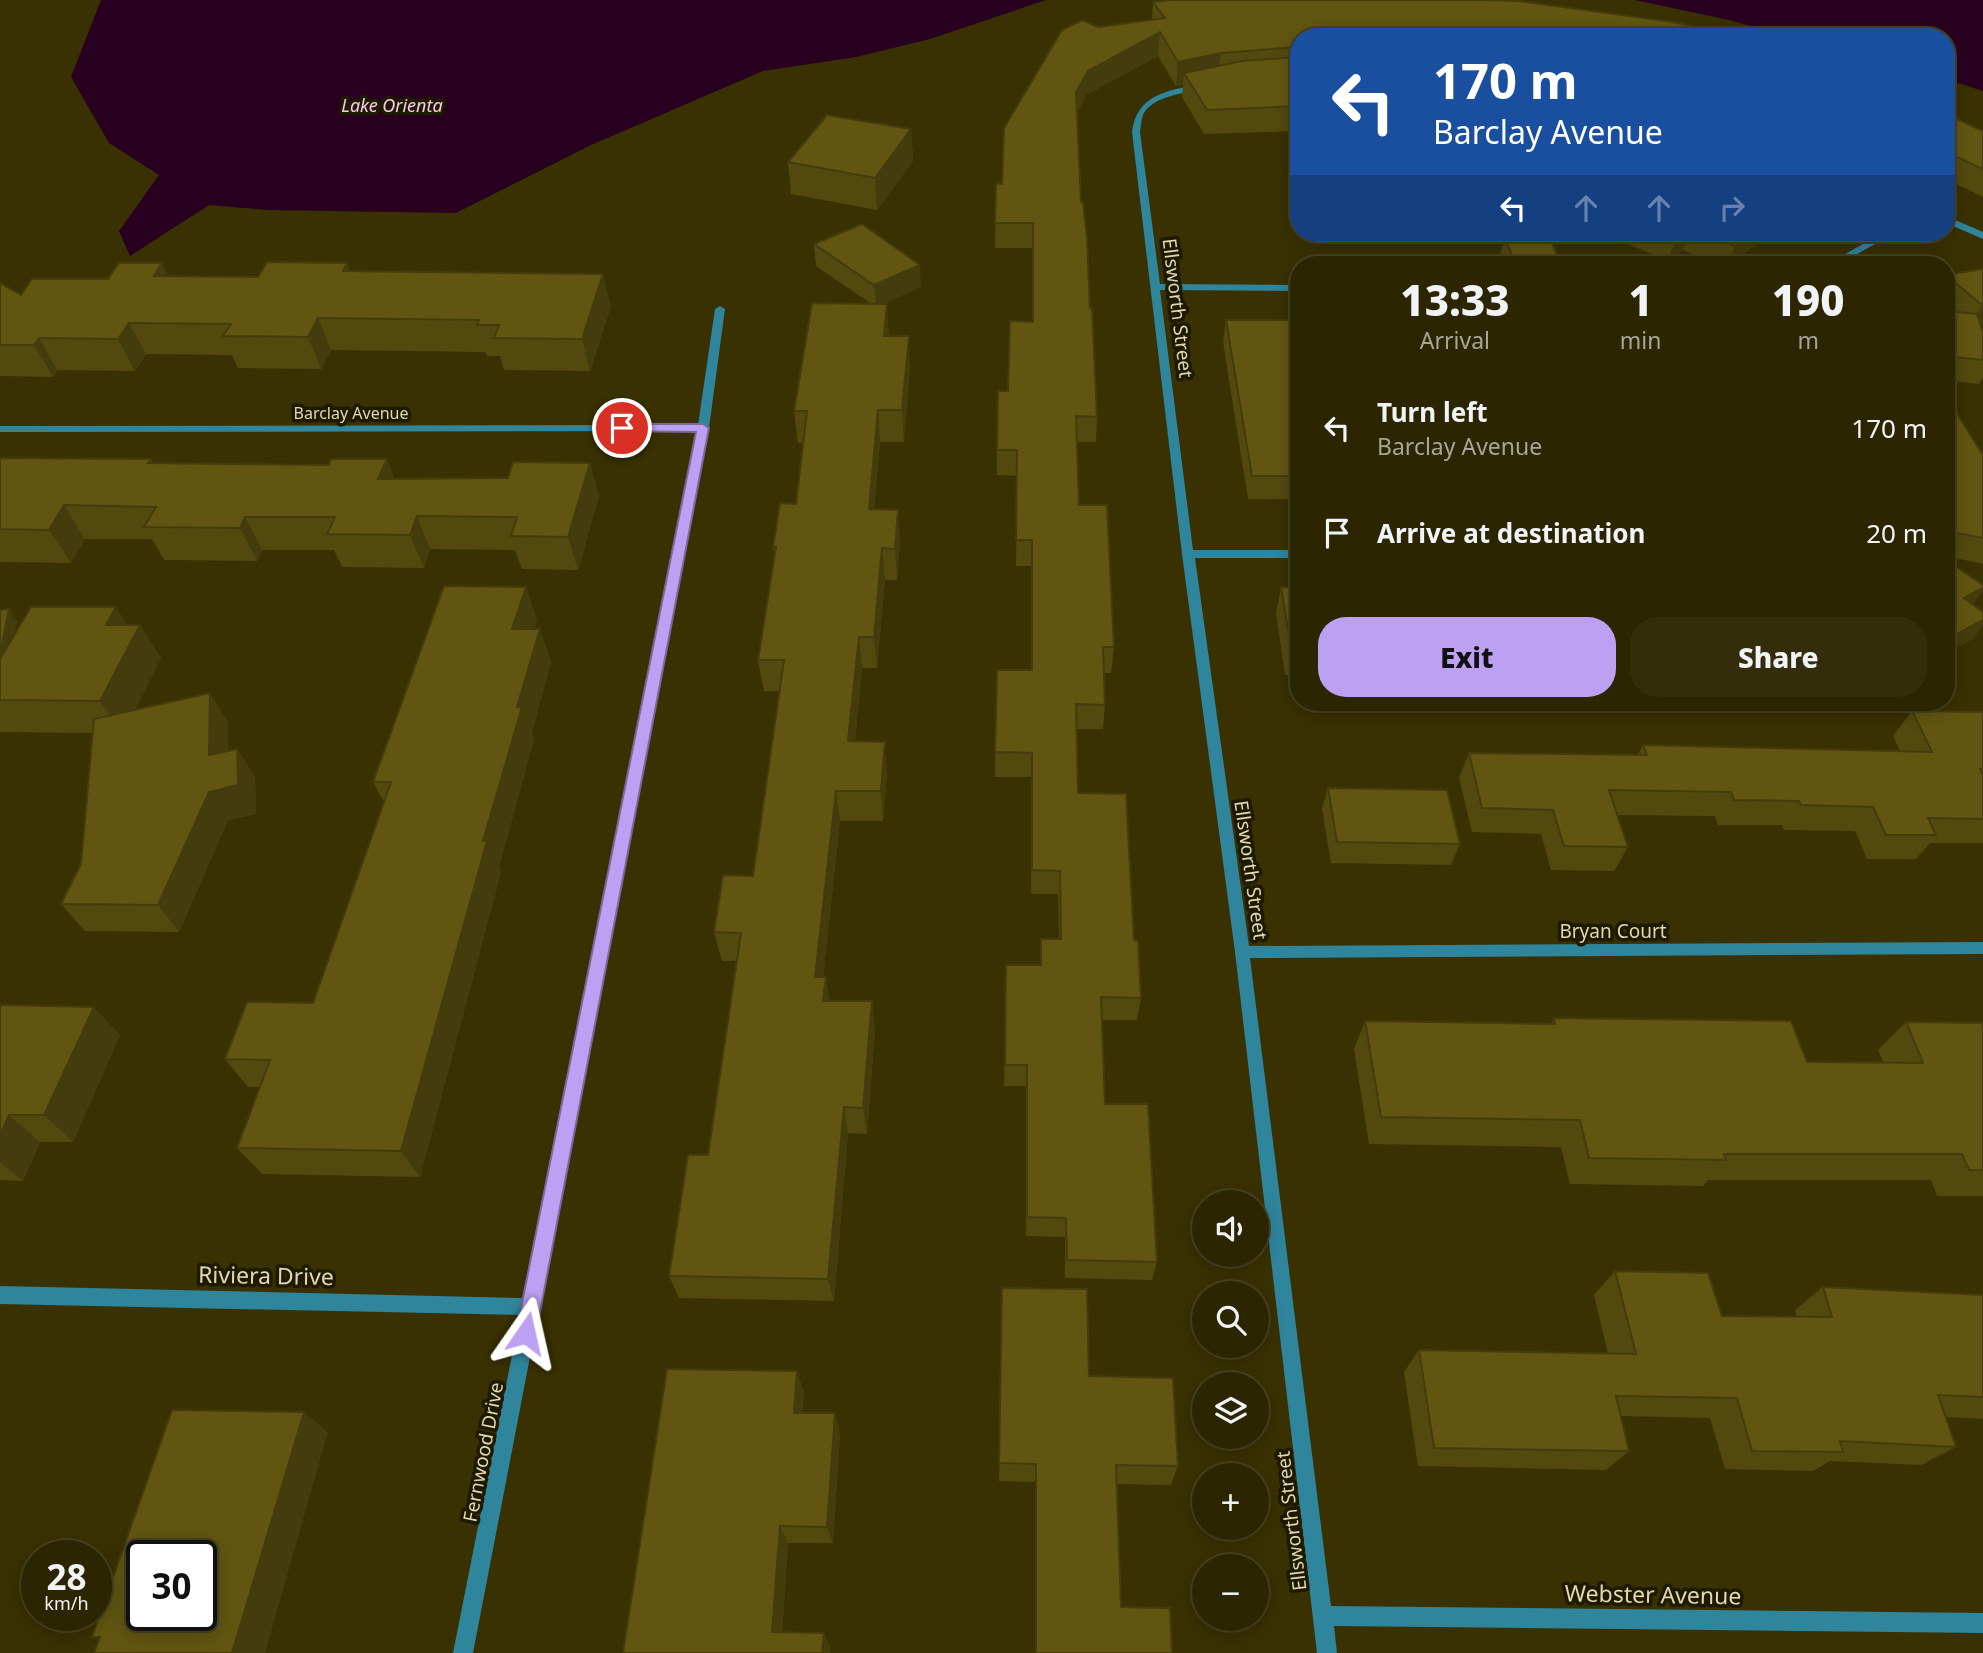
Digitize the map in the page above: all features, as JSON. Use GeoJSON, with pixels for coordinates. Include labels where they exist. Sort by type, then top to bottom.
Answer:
{"type":"FeatureCollection","features":[{"type":"Feature","properties":{"kind":"street","name":"Ellsworth Street"},"geometry":{"type":"LineString","coordinates":[[1214,85],[1177,92],[1155,101],[1139,114],[1136,132],[1188,554],[1242,952],[1326,1653]]}},
{"type":"Feature","properties":{"kind":"street"},"geometry":{"type":"LineString","coordinates":[[1955,223],[1983,236]]}},
{"type":"Feature","properties":{"kind":"street"},"geometry":{"type":"LineString","coordinates":[[1847,256],[1873,242]]}},
{"type":"Feature","properties":{"kind":"street"},"geometry":{"type":"LineString","coordinates":[[1156,287],[1290,288]]}},
{"type":"Feature","properties":{"kind":"street","name":"Fernwood Drive"},"geometry":{"type":"LineString","coordinates":[[463,1653],[703,428],[720,309]]}},
{"type":"Feature","properties":{"kind":"street","name":"Barclay Avenue"},"geometry":{"type":"LineString","coordinates":[[0,429],[703,428]]}},
{"type":"Feature","properties":{"kind":"street"},"geometry":{"type":"LineString","coordinates":[[1188,554],[1290,554]]}},
{"type":"Feature","properties":{"kind":"street","name":"Bryan Court"},"geometry":{"type":"LineString","coordinates":[[1242,952],[1983,948]]}},
{"type":"Feature","properties":{"kind":"street","name":"Riviera Drive"},"geometry":{"type":"LineString","coordinates":[[0,1294],[531,1307]]}},
{"type":"Feature","properties":{"kind":"street","name":"Webster Avenue"},"geometry":{"type":"LineString","coordinates":[[1322,1616],[1983,1622]]}},
{"type":"Feature","properties":{"kind":"water","name":"Lake Orienta"},"geometry":{"type":"Polygon","coordinates":[[[101,0],[1046,0],[930,39],[856,57],[763,71],[591,145],[456,213],[269,210],[209,205],[130,256],[119,231],[159,175],[109,143],[71,77],[101,0]]]}},
{"type":"Feature","properties":{"kind":"water"},"geometry":{"type":"Polygon","coordinates":[[[1635,0],[1983,0],[1983,91],[1955,82],[1955,28],[1758,28],[1635,0]]]}},
{"type":"Feature","properties":{"kind":"building"},"geometry":{"type":"Polygon","coordinates":[[[1518,1],[1699,28],[1290,28],[1290,48],[1221,53],[1178,62],[1160,32],[1088,71],[1076,92],[1081,202],[1087,238],[1097,417],[1076,416],[1079,505],[1107,505],[1114,647],[1103,647],[1105,705],[1076,704],[1078,793],[1126,794],[1134,940],[1138,941],[1141,998],[1101,997],[1105,1104],[1148,1104],[1157,1262],[1067,1260],[1066,1218],[1027,1217],[1027,1065],[1005,1065],[1006,965],[1041,965],[1041,939],[1061,939],[1060,871],[1032,870],[1032,753],[995,752],[997,670],[1032,670],[1032,540],[1016,540],[1017,450],[997,450],[998,391],[1008,391],[1010,321],[1033,322],[1033,223],[995,223],[996,183],[1002,184],[1004,128],[1062,30],[1082,20],[1098,27],[1165,18],[1153,2],[1518,1]]]}},
{"type":"Feature","properties":{"kind":"building"},"geometry":{"type":"Polygon","coordinates":[[[1290,58],[1290,106],[1207,110],[1184,73],[1242,61],[1290,58]]]}},
{"type":"Feature","properties":{"kind":"building"},"geometry":{"type":"Polygon","coordinates":[[[827,115],[911,129],[875,178],[788,162],[827,115]]]}},
{"type":"Feature","properties":{"kind":"building"},"geometry":{"type":"Polygon","coordinates":[[[1955,118],[1983,131],[1983,169],[1955,156],[1955,118]]]}},
{"type":"Feature","properties":{"kind":"building"},"geometry":{"type":"Polygon","coordinates":[[[862,224],[920,265],[874,285],[814,244],[862,224]]]}},
{"type":"Feature","properties":{"kind":"building"},"geometry":{"type":"Polygon","coordinates":[[[1506,242],[1552,242],[1558,256],[1512,256],[1506,242]]]}},
{"type":"Feature","properties":{"kind":"building"},"geometry":{"type":"Polygon","coordinates":[[[1725,242],[1741,242],[1735,246],[1725,242]]]}},
{"type":"Feature","properties":{"kind":"building"},"geometry":{"type":"Polygon","coordinates":[[[267,262],[347,263],[343,271],[603,274],[582,339],[494,338],[499,325],[477,325],[479,320],[318,318],[308,337],[223,336],[231,324],[129,323],[118,339],[39,338],[34,345],[0,345],[0,283],[21,295],[32,279],[108,279],[119,263],[162,263],[154,276],[258,277],[267,262]]]}},
{"type":"Feature","properties":{"kind":"building"},"geometry":{"type":"Polygon","coordinates":[[[1983,269],[1983,305],[1955,282],[1955,274],[1983,269]]]}},
{"type":"Feature","properties":{"kind":"building"},"geometry":{"type":"Polygon","coordinates":[[[812,303],[887,304],[884,336],[909,336],[902,410],[878,410],[869,509],[898,510],[895,549],[882,548],[874,637],[859,637],[848,741],[885,742],[881,791],[836,791],[815,977],[826,977],[823,1001],[872,1001],[863,1108],[844,1107],[828,1279],[669,1276],[688,1155],[708,1155],[741,933],[714,932],[723,875],[753,876],[784,660],[758,660],[776,547],[773,547],[780,503],[796,504],[807,411],[794,411],[812,303]]]}},
{"type":"Feature","properties":{"kind":"building"},"geometry":{"type":"Polygon","coordinates":[[[1955,312],[1977,314],[1983,332],[1983,360],[1955,357],[1955,312]]]}},
{"type":"Feature","properties":{"kind":"building"},"geometry":{"type":"Polygon","coordinates":[[[1226,320],[1290,320],[1290,476],[1252,476],[1226,320]]]}},
{"type":"Feature","properties":{"kind":"building"},"geometry":{"type":"Polygon","coordinates":[[[1955,410],[1983,455],[1983,538],[1955,533],[1955,410]]]}},
{"type":"Feature","properties":{"kind":"building"},"geometry":{"type":"Polygon","coordinates":[[[0,458],[151,459],[148,463],[329,465],[331,459],[387,459],[378,479],[508,478],[513,462],[590,463],[568,537],[511,536],[517,517],[417,516],[410,535],[327,534],[335,517],[245,517],[240,528],[144,527],[156,507],[64,505],[49,530],[0,529],[0,458]]]}},
{"type":"Feature","properties":{"kind":"building"},"geometry":{"type":"Polygon","coordinates":[[[1955,566],[1983,585],[1983,588],[1964,598],[1983,612],[1983,620],[1955,635],[1955,566]]]}},
{"type":"Feature","properties":{"kind":"building"},"geometry":{"type":"Polygon","coordinates":[[[444,586],[526,587],[512,629],[540,629],[517,707],[522,707],[483,841],[487,841],[401,1151],[237,1148],[270,1060],[225,1059],[247,1002],[313,1003],[391,782],[373,782],[444,586]]]}},
{"type":"Feature","properties":{"kind":"building"},"geometry":{"type":"Polygon","coordinates":[[[1281,587],[1290,588],[1290,643],[1281,587]]]}},
{"type":"Feature","properties":{"kind":"building"},"geometry":{"type":"Polygon","coordinates":[[[31,607],[116,607],[106,625],[140,625],[100,701],[0,700],[0,659],[31,607]]]}},
{"type":"Feature","properties":{"kind":"building"},"geometry":{"type":"Polygon","coordinates":[[[9,609],[1,649],[0,650],[0,610],[9,609]]]}},
{"type":"Feature","properties":{"kind":"building"},"geometry":{"type":"Polygon","coordinates":[[[210,693],[209,755],[237,749],[238,785],[209,792],[158,905],[61,904],[81,864],[94,719],[210,693]]]}},
{"type":"Feature","properties":{"kind":"building"},"geometry":{"type":"Polygon","coordinates":[[[1912,711],[1983,712],[1983,769],[1980,769],[1983,775],[1983,819],[1928,818],[1936,835],[1886,835],[1873,807],[1801,805],[1799,801],[1734,800],[1731,792],[1609,790],[1628,847],[1564,846],[1553,810],[1482,808],[1469,753],[1647,755],[1643,745],[1932,752],[1912,711]]]}},
{"type":"Feature","properties":{"kind":"building"},"geometry":{"type":"Polygon","coordinates":[[[1328,788],[1447,790],[1460,844],[1337,842],[1328,788]]]}},
{"type":"Feature","properties":{"kind":"building"},"geometry":{"type":"Polygon","coordinates":[[[0,1005],[94,1007],[44,1115],[9,1115],[0,1135],[0,1005]]]}},
{"type":"Feature","properties":{"kind":"building"},"geometry":{"type":"Polygon","coordinates":[[[1554,1018],[1791,1021],[1807,1062],[1923,1063],[1906,1022],[1982,1023],[1983,1170],[1969,1170],[1962,1154],[1724,1154],[1726,1160],[1589,1158],[1580,1120],[1381,1117],[1365,1021],[1555,1024],[1554,1018]]]}},
{"type":"Feature","properties":{"kind":"building"},"geometry":{"type":"Polygon","coordinates":[[[1615,1271],[1708,1273],[1722,1316],[1832,1317],[1823,1287],[1983,1295],[1983,1397],[1938,1395],[1956,1447],[1840,1441],[1843,1452],[1752,1451],[1737,1398],[1616,1396],[1629,1451],[1434,1448],[1419,1350],[1636,1354],[1615,1271]]]}},
{"type":"Feature","properties":{"kind":"building"},"geometry":{"type":"Polygon","coordinates":[[[1002,1288],[1087,1289],[1089,1376],[1173,1378],[1178,1466],[1116,1465],[1121,1607],[1170,1608],[1172,1653],[1036,1653],[1036,1464],[999,1463],[1002,1288]]]}},
{"type":"Feature","properties":{"kind":"building"},"geometry":{"type":"Polygon","coordinates":[[[667,1369],[797,1371],[794,1413],[835,1413],[827,1527],[780,1526],[772,1632],[824,1633],[822,1653],[623,1653],[667,1369]]]}},
{"type":"Feature","properties":{"kind":"building"},"geometry":{"type":"Polygon","coordinates":[[[172,1410],[304,1412],[232,1653],[94,1653],[100,1637],[92,1637],[94,1631],[112,1631],[112,1580],[126,1541],[126,1631],[217,1631],[217,1540],[126,1540],[172,1410]]]}},
{"type":"Feature","properties":{"kind":"route"},"geometry":{"type":"LineString","coordinates":[[526,1333],[703,428],[622,428]]}}]}
